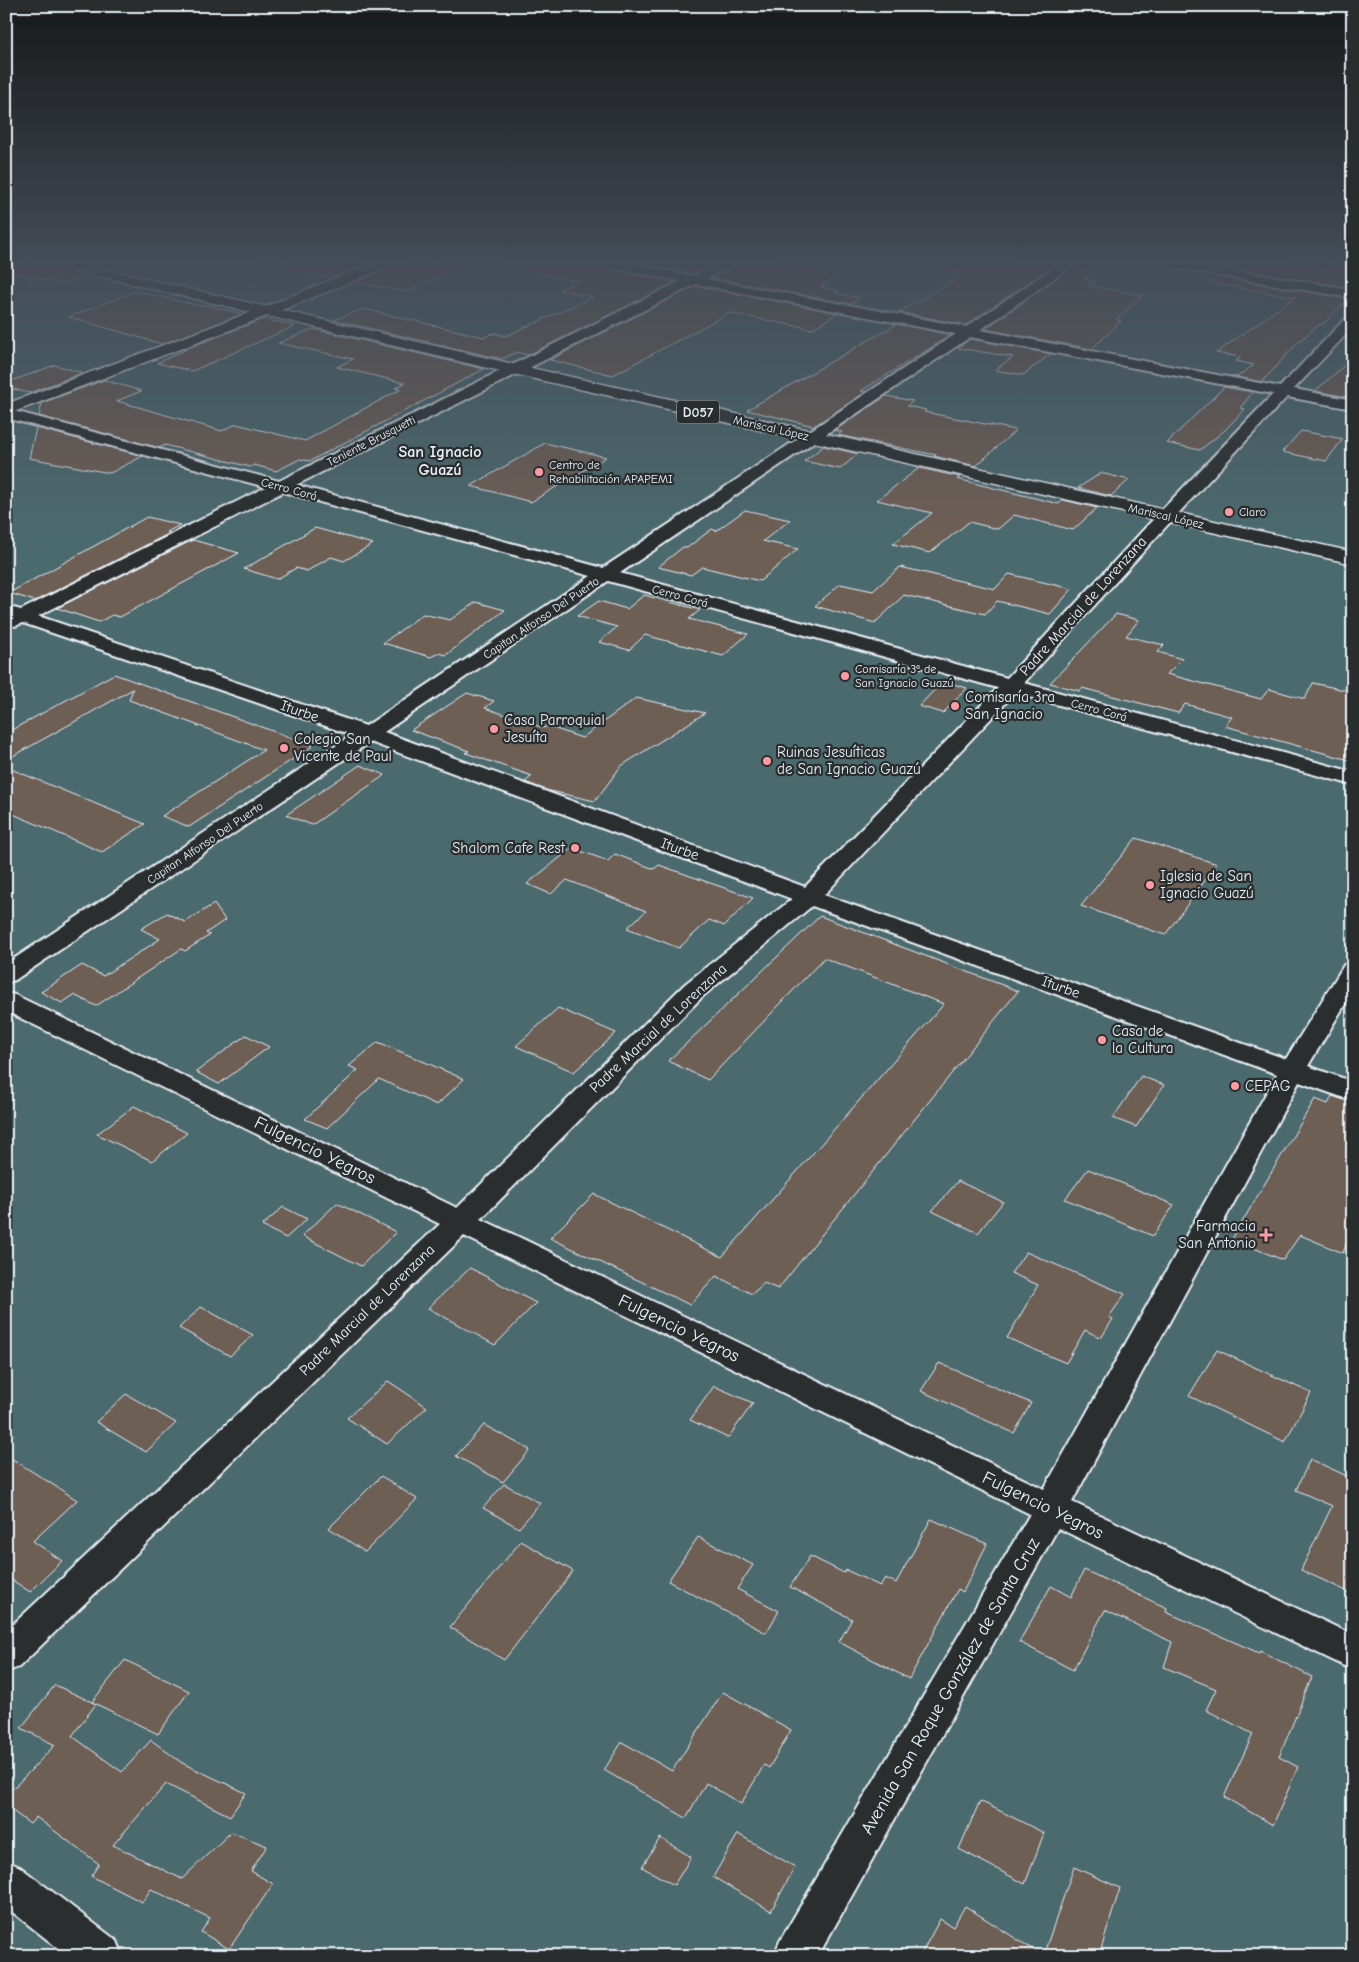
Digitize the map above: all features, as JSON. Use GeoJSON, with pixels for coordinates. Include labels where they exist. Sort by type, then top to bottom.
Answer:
{"type":"FeatureCollection","features":[{"type":"Feature","properties":{"kind":"main road"},"geometry":{"type":"LineString","coordinates":[[6,404],[150,351]]}},
{"type":"Feature","properties":{"kind":"main road"},"geometry":{"type":"LineString","coordinates":[[6,411],[158,351]]}},
{"type":"Feature","properties":{"kind":"main road","name":"Mariscal López"},"geometry":{"type":"LineString","coordinates":[[435,351],[810,437],[1353,558]]}},
{"type":"Feature","properties":{"kind":"street","name":"Teniente Brusquetti"},"geometry":{"type":"LineString","coordinates":[[12,617],[281,486],[550,351]]}},
{"type":"Feature","properties":{"kind":"street","name":"Capitan Alfonso Del Puerto"},"geometry":{"type":"LineString","coordinates":[[6,975],[941,351]]}},
{"type":"Feature","properties":{"kind":"street"},"geometry":{"type":"LineString","coordinates":[[1066,351],[1353,405]]}},
{"type":"Feature","properties":{"kind":"street","name":"Padre Marcial de Lorenzana"},"geometry":{"type":"LineString","coordinates":[[6,1655],[461,1220],[694,990],[809,897],[1011,686],[1166,516],[1322,351]]}},
{"type":"Feature","properties":{"kind":"street","name":"Cerro Corá"},"geometry":{"type":"LineString","coordinates":[[6,411],[1353,779]]}},
{"type":"Feature","properties":{"kind":"street","name":"Iturbe"},"geometry":{"type":"LineString","coordinates":[[12,617],[369,734],[809,897],[1353,1092]]}},
{"type":"Feature","properties":{"kind":"street","name":"Avenida San Roque González de Santa Cruz"},"geometry":{"type":"LineString","coordinates":[[795,1956],[1050,1510],[1292,1071],[1353,970]]}},
{"type":"Feature","properties":{"kind":"street","name":"Fulgencio Yegros"},"geometry":{"type":"LineString","coordinates":[[6,1001],[461,1220],[1050,1510],[1353,1653]]}},
{"type":"Feature","properties":{"kind":"street"},"geometry":{"type":"LineString","coordinates":[[6,1881],[102,1956]]}},
{"type":"Feature","properties":{"kind":"water"},"geometry":{"type":"Polygon","coordinates":[[[6,351],[1353,351],[1353,1956],[6,1956],[6,351]]]}},
{"type":"Feature","properties":{"kind":"building"},"geometry":{"type":"Polygon","coordinates":[[[184,351],[239,351],[192,371],[157,363],[184,351]]]}},
{"type":"Feature","properties":{"kind":"building"},"geometry":{"type":"Polygon","coordinates":[[[313,351],[405,351],[484,369],[310,461],[300,459],[276,471],[254,465],[250,467],[165,445],[160,448],[39,416],[42,403],[104,380],[141,391],[117,401],[222,431],[236,424],[305,441],[401,389],[395,388],[405,383],[337,367],[353,359],[313,351]]]}},
{"type":"Feature","properties":{"kind":"building"},"geometry":{"type":"Polygon","coordinates":[[[466,351],[537,351],[528,355],[517,352],[502,359],[466,351]]]}},
{"type":"Feature","properties":{"kind":"building"},"geometry":{"type":"Polygon","coordinates":[[[569,351],[659,351],[613,375],[550,360],[569,351]]]}},
{"type":"Feature","properties":{"kind":"building"},"geometry":{"type":"Polygon","coordinates":[[[851,351],[926,351],[861,391],[866,392],[814,426],[747,410],[851,351]]]}},
{"type":"Feature","properties":{"kind":"building"},"geometry":{"type":"Polygon","coordinates":[[[974,351],[1032,351],[1051,354],[1023,375],[995,370],[1013,357],[974,351]]]}},
{"type":"Feature","properties":{"kind":"building"},"geometry":{"type":"Polygon","coordinates":[[[1219,351],[1290,351],[1262,382],[1237,377],[1254,365],[1236,361],[1241,357],[1216,353],[1219,351]]]}},
{"type":"Feature","properties":{"kind":"building"},"geometry":{"type":"Polygon","coordinates":[[[1353,358],[1353,398],[1315,391],[1353,358]]]}},
{"type":"Feature","properties":{"kind":"building"},"geometry":{"type":"Polygon","coordinates":[[[55,365],[82,373],[29,393],[6,387],[6,383],[55,365]]]}},
{"type":"Feature","properties":{"kind":"building"},"geometry":{"type":"Polygon","coordinates":[[[1224,387],[1253,392],[1240,408],[1245,409],[1224,431],[1200,450],[1167,443],[1224,387]]]}},
{"type":"Feature","properties":{"kind":"building"},"geometry":{"type":"Polygon","coordinates":[[[886,396],[913,401],[907,406],[926,410],[924,412],[1016,430],[976,466],[934,456],[936,455],[838,435],[842,432],[835,430],[886,396]]]}},
{"type":"Feature","properties":{"kind":"building"},"geometry":{"type":"Polygon","coordinates":[[[36,428],[143,456],[110,473],[29,458],[36,428]]]}},
{"type":"Feature","properties":{"kind":"building"},"geometry":{"type":"Polygon","coordinates":[[[1301,431],[1343,439],[1326,461],[1282,452],[1301,431]]]}},
{"type":"Feature","properties":{"kind":"building","name":"Centro de Rehabilitación APAPEMI"},"geometry":{"type":"Polygon","coordinates":[[[545,443],[606,457],[531,502],[471,486],[545,443]]]}},
{"type":"Feature","properties":{"kind":"building"},"geometry":{"type":"Polygon","coordinates":[[[824,446],[858,454],[840,469],[804,461],[824,446]]]}},
{"type":"Feature","properties":{"kind":"building"},"geometry":{"type":"Polygon","coordinates":[[[919,468],[1059,504],[1063,500],[1097,508],[1073,530],[1014,515],[998,529],[969,522],[930,553],[893,544],[932,513],[877,500],[919,468]]]}},
{"type":"Feature","properties":{"kind":"building"},"geometry":{"type":"Polygon","coordinates":[[[1101,473],[1129,480],[1111,496],[1078,488],[1101,473]]]}},
{"type":"Feature","properties":{"kind":"building"},"geometry":{"type":"Polygon","coordinates":[[[745,510],[790,520],[763,541],[798,549],[760,581],[702,567],[691,575],[658,567],[683,547],[687,548],[712,529],[716,531],[745,510]]]}},
{"type":"Feature","properties":{"kind":"building"},"geometry":{"type":"Polygon","coordinates":[[[147,517],[180,525],[167,532],[170,533],[35,601],[9,593],[147,517]]]}},
{"type":"Feature","properties":{"kind":"building"},"geometry":{"type":"Polygon","coordinates":[[[315,528],[373,544],[344,561],[331,557],[307,571],[296,568],[277,579],[244,569],[315,528]]]}},
{"type":"Feature","properties":{"kind":"building"},"geometry":{"type":"Polygon","coordinates":[[[193,540],[239,553],[120,617],[112,615],[99,622],[57,608],[193,540]]]}},
{"type":"Feature","properties":{"kind":"building"},"geometry":{"type":"Polygon","coordinates":[[[900,567],[995,589],[1009,574],[1072,589],[1050,614],[997,601],[985,614],[904,595],[875,623],[815,606],[840,584],[873,591],[900,567]]]}},
{"type":"Feature","properties":{"kind":"building"},"geometry":{"type":"Polygon","coordinates":[[[644,595],[700,610],[689,619],[748,634],[723,656],[645,635],[629,650],[599,642],[617,627],[577,616],[599,601],[627,609],[644,595]]]}},
{"type":"Feature","properties":{"kind":"building"},"geometry":{"type":"Polygon","coordinates":[[[476,602],[505,610],[446,655],[438,653],[431,657],[383,643],[423,614],[450,620],[476,602]]]}},
{"type":"Feature","properties":{"kind":"building"},"geometry":{"type":"Polygon","coordinates":[[[1116,614],[1139,620],[1126,636],[1164,645],[1158,652],[1182,659],[1167,674],[1261,699],[1269,689],[1305,699],[1313,683],[1353,692],[1353,761],[1225,726],[1232,717],[1185,704],[1178,713],[1082,688],[1080,691],[1050,683],[1116,614]]]}},
{"type":"Feature","properties":{"kind":"building","name":"Colegio San Vicente de Paul"},"geometry":{"type":"Polygon","coordinates":[[[114,674],[313,746],[189,827],[162,816],[264,750],[129,700],[133,689],[6,760],[6,733],[114,674]]]}},
{"type":"Feature","properties":{"kind":"building"},"geometry":{"type":"Polygon","coordinates":[[[943,681],[967,688],[943,713],[919,706],[943,681]]]}},
{"type":"Feature","properties":{"kind":"building"},"geometry":{"type":"Polygon","coordinates":[[[467,693],[494,701],[485,708],[544,728],[547,726],[582,738],[636,698],[705,713],[621,766],[595,801],[546,790],[525,782],[532,776],[466,753],[469,751],[411,730],[467,693]]]}},
{"type":"Feature","properties":{"kind":"building"},"geometry":{"type":"Polygon","coordinates":[[[360,765],[385,775],[312,825],[286,815],[360,765]]]}},
{"type":"Feature","properties":{"kind":"building"},"geometry":{"type":"Polygon","coordinates":[[[6,767],[145,824],[102,852],[6,811],[6,767]]]}},
{"type":"Feature","properties":{"kind":"building","name":"Iglesia de San Ignacio Guazú"},"geometry":{"type":"Polygon","coordinates":[[[1136,838],[1217,864],[1165,935],[1081,906],[1136,838]]]}},
{"type":"Feature","properties":{"kind":"building"},"geometry":{"type":"Polygon","coordinates":[[[572,848],[608,861],[615,854],[654,869],[659,865],[753,898],[724,926],[709,920],[679,948],[627,928],[646,911],[567,880],[551,894],[527,884],[572,848]]]}},
{"type":"Feature","properties":{"kind":"building"},"geometry":{"type":"Polygon","coordinates":[[[214,904],[225,920],[206,933],[210,935],[185,951],[181,949],[96,1006],[74,995],[62,1003],[41,992],[82,965],[103,976],[160,939],[141,929],[167,913],[185,922],[214,904]]]}},
{"type":"Feature","properties":{"kind":"building"},"geometry":{"type":"Polygon","coordinates":[[[820,916],[1018,991],[778,1289],[764,1283],[752,1294],[716,1276],[690,1305],[550,1238],[594,1194],[722,1257],[944,1004],[824,958],[708,1080],[668,1061],[820,916]]]}},
{"type":"Feature","properties":{"kind":"building"},"geometry":{"type":"Polygon","coordinates":[[[558,1008],[616,1033],[574,1072],[516,1046],[558,1008]]]}},
{"type":"Feature","properties":{"kind":"building"},"geometry":{"type":"Polygon","coordinates":[[[246,1035],[269,1047],[219,1084],[196,1072],[246,1035]]]}},
{"type":"Feature","properties":{"kind":"building"},"geometry":{"type":"Polygon","coordinates":[[[378,1042],[464,1079],[437,1105],[379,1079],[327,1128],[305,1119],[358,1070],[349,1066],[378,1042]]]}},
{"type":"Feature","properties":{"kind":"building"},"geometry":{"type":"Polygon","coordinates":[[[1141,1076],[1164,1085],[1136,1127],[1113,1118],[1141,1076]]]}},
{"type":"Feature","properties":{"kind":"building"},"geometry":{"type":"Polygon","coordinates":[[[1332,1096],[1353,1103],[1353,1240],[1348,1239],[1343,1253],[1300,1235],[1283,1260],[1232,1239],[1315,1099],[1328,1104],[1332,1096]]]}},
{"type":"Feature","properties":{"kind":"building"},"geometry":{"type":"Polygon","coordinates":[[[134,1106],[187,1133],[152,1161],[97,1134],[134,1106]]]}},
{"type":"Feature","properties":{"kind":"building"},"geometry":{"type":"Polygon","coordinates":[[[1088,1169],[1174,1205],[1153,1236],[1065,1199],[1088,1169]]]}},
{"type":"Feature","properties":{"kind":"building"},"geometry":{"type":"Polygon","coordinates":[[[958,1181],[1003,1202],[978,1233],[932,1211],[958,1181]]]}},
{"type":"Feature","properties":{"kind":"building"},"geometry":{"type":"Polygon","coordinates":[[[337,1203],[396,1232],[361,1266],[302,1236],[337,1203]]]}},
{"type":"Feature","properties":{"kind":"building"},"geometry":{"type":"Polygon","coordinates":[[[283,1207],[307,1219],[286,1238],[262,1226],[283,1207]]]}},
{"type":"Feature","properties":{"kind":"building"},"geometry":{"type":"Polygon","coordinates":[[[1026,1252],[1125,1294],[1109,1317],[1113,1319],[1101,1338],[1085,1330],[1066,1363],[1007,1338],[1038,1285],[1011,1273],[1026,1252]]]}},
{"type":"Feature","properties":{"kind":"building"},"geometry":{"type":"Polygon","coordinates":[[[470,1268],[536,1303],[495,1345],[428,1308],[470,1268]]]}},
{"type":"Feature","properties":{"kind":"building"},"geometry":{"type":"Polygon","coordinates":[[[201,1307],[253,1335],[230,1356],[179,1328],[201,1307]]]}},
{"type":"Feature","properties":{"kind":"building"},"geometry":{"type":"Polygon","coordinates":[[[1217,1350],[1311,1393],[1285,1442],[1189,1396],[1217,1350]]]}},
{"type":"Feature","properties":{"kind":"building"},"geometry":{"type":"Polygon","coordinates":[[[939,1363],[1031,1403],[1014,1433],[921,1391],[939,1363]]]}},
{"type":"Feature","properties":{"kind":"building"},"geometry":{"type":"Polygon","coordinates":[[[388,1381],[427,1407],[387,1444],[347,1418],[388,1381]]]}},
{"type":"Feature","properties":{"kind":"building"},"geometry":{"type":"Polygon","coordinates":[[[714,1386],[753,1403],[728,1438],[690,1420],[714,1386]]]}},
{"type":"Feature","properties":{"kind":"building"},"geometry":{"type":"Polygon","coordinates":[[[126,1394],[176,1423],[146,1452],[96,1422],[126,1394]]]}},
{"type":"Feature","properties":{"kind":"building"},"geometry":{"type":"Polygon","coordinates":[[[484,1425],[530,1450],[503,1482],[456,1456],[484,1425]]]}},
{"type":"Feature","properties":{"kind":"building"},"geometry":{"type":"Polygon","coordinates":[[[6,1455],[77,1500],[33,1541],[62,1561],[30,1592],[6,1576],[6,1455]]]}},
{"type":"Feature","properties":{"kind":"building"},"geometry":{"type":"Polygon","coordinates":[[[1310,1459],[1347,1476],[1353,1464],[1353,1594],[1301,1570],[1332,1506],[1296,1490],[1310,1459]]]}},
{"type":"Feature","properties":{"kind":"building"},"geometry":{"type":"Polygon","coordinates":[[[381,1476],[417,1499],[365,1552],[329,1528],[381,1476]]]}},
{"type":"Feature","properties":{"kind":"building"},"geometry":{"type":"Polygon","coordinates":[[[504,1484],[540,1503],[519,1528],[483,1508],[504,1484]]]}},
{"type":"Feature","properties":{"kind":"building"},"geometry":{"type":"Polygon","coordinates":[[[931,1519],[987,1544],[963,1592],[958,1589],[909,1679],[839,1642],[852,1619],[790,1587],[810,1556],[844,1573],[846,1570],[880,1586],[885,1578],[896,1583],[931,1519]]]}},
{"type":"Feature","properties":{"kind":"building"},"geometry":{"type":"Polygon","coordinates":[[[698,1537],[753,1565],[737,1589],[779,1611],[766,1633],[668,1581],[698,1537]]]}},
{"type":"Feature","properties":{"kind":"building"},"geometry":{"type":"Polygon","coordinates":[[[521,1541],[573,1571],[504,1660],[450,1627],[521,1541]]]}},
{"type":"Feature","properties":{"kind":"building"},"geometry":{"type":"Polygon","coordinates":[[[1084,1570],[1167,1608],[1166,1612],[1259,1653],[1260,1651],[1312,1677],[1279,1757],[1298,1767],[1273,1825],[1224,1797],[1253,1734],[1206,1710],[1216,1689],[1164,1667],[1172,1642],[1105,1610],[1073,1670],[1019,1642],[1051,1586],[1071,1597],[1084,1570]]]}},
{"type":"Feature","properties":{"kind":"building"},"geometry":{"type":"Polygon","coordinates":[[[125,1660],[189,1691],[158,1734],[92,1702],[125,1660]]]}},
{"type":"Feature","properties":{"kind":"building"},"geometry":{"type":"Polygon","coordinates":[[[55,1685],[96,1704],[72,1736],[122,1772],[151,1740],[182,1763],[246,1793],[230,1816],[166,1784],[113,1845],[182,1879],[231,1832],[267,1846],[251,1871],[273,1884],[229,1949],[201,1932],[210,1918],[151,1889],[142,1902],[91,1876],[99,1864],[36,1817],[30,1824],[6,1806],[6,1796],[55,1745],[21,1728],[55,1685]]]}},
{"type":"Feature","properties":{"kind":"building"},"geometry":{"type":"Polygon","coordinates":[[[723,1692],[791,1730],[769,1768],[764,1765],[741,1804],[706,1783],[686,1818],[604,1770],[622,1742],[672,1771],[723,1692]]]}},
{"type":"Feature","properties":{"kind":"building"},"geometry":{"type":"Polygon","coordinates":[[[980,1801],[1044,1833],[1025,1884],[959,1849],[980,1801]]]}},
{"type":"Feature","properties":{"kind":"building"},"geometry":{"type":"Polygon","coordinates":[[[738,1834],[795,1867],[771,1911],[713,1877],[738,1834]]]}},
{"type":"Feature","properties":{"kind":"building"},"geometry":{"type":"Polygon","coordinates":[[[660,1838],[691,1857],[674,1885],[642,1867],[660,1838]]]}},
{"type":"Feature","properties":{"kind":"building"},"geometry":{"type":"Polygon","coordinates":[[[1074,1867],[1120,1888],[1099,1956],[1043,1956],[1074,1867]]]}},
{"type":"Feature","properties":{"kind":"building"},"geometry":{"type":"Polygon","coordinates":[[[965,1906],[1043,1956],[920,1956],[940,1919],[953,1927],[965,1906]]]}},
{"type":"Feature","properties":{"kind":"place","name":"Centro de Rehabilitación APAPEMI"},"geometry":{"type":"Point","coordinates":[539,472]}},
{"type":"Feature","properties":{"kind":"place","name":"Claro"},"geometry":{"type":"Point","coordinates":[1229,512]}},
{"type":"Feature","properties":{"kind":"place","name":"Comisaría 3ª de San Ignacio Guazú"},"geometry":{"type":"Point","coordinates":[845,676]}},
{"type":"Feature","properties":{"kind":"place","name":"Comisaría 3ra San Ignacio"},"geometry":{"type":"Point","coordinates":[955,706]}},
{"type":"Feature","properties":{"kind":"place","name":"Casa Parroquial Jesuíta"},"geometry":{"type":"Point","coordinates":[494,729]}},
{"type":"Feature","properties":{"kind":"place","name":"Colegio San Vicente de Paul"},"geometry":{"type":"Point","coordinates":[284,748]}},
{"type":"Feature","properties":{"kind":"place","name":"Ruinas Jesuíticas de San Ignacio Guazú"},"geometry":{"type":"Point","coordinates":[767,761]}},
{"type":"Feature","properties":{"kind":"place","name":"Shalom Cafe Rest"},"geometry":{"type":"Point","coordinates":[575,848]}},
{"type":"Feature","properties":{"kind":"place","name":"Iglesia de San Ignacio Guazú"},"geometry":{"type":"Point","coordinates":[1150,885]}},
{"type":"Feature","properties":{"kind":"place","name":"Casa de la Cultura"},"geometry":{"type":"Point","coordinates":[1102,1040]}},
{"type":"Feature","properties":{"kind":"place","name":"CEPAG"},"geometry":{"type":"Point","coordinates":[1235,1086]}},
{"type":"Feature","properties":{"kind":"place","name":"Farmacia San Antonio"},"geometry":{"type":"Point","coordinates":[1266,1235]}},
{"type":"Feature","properties":{"kind":"district","name":"San Ignacio Guazú"},"geometry":{"type":"Point","coordinates":[440,460]}}]}
